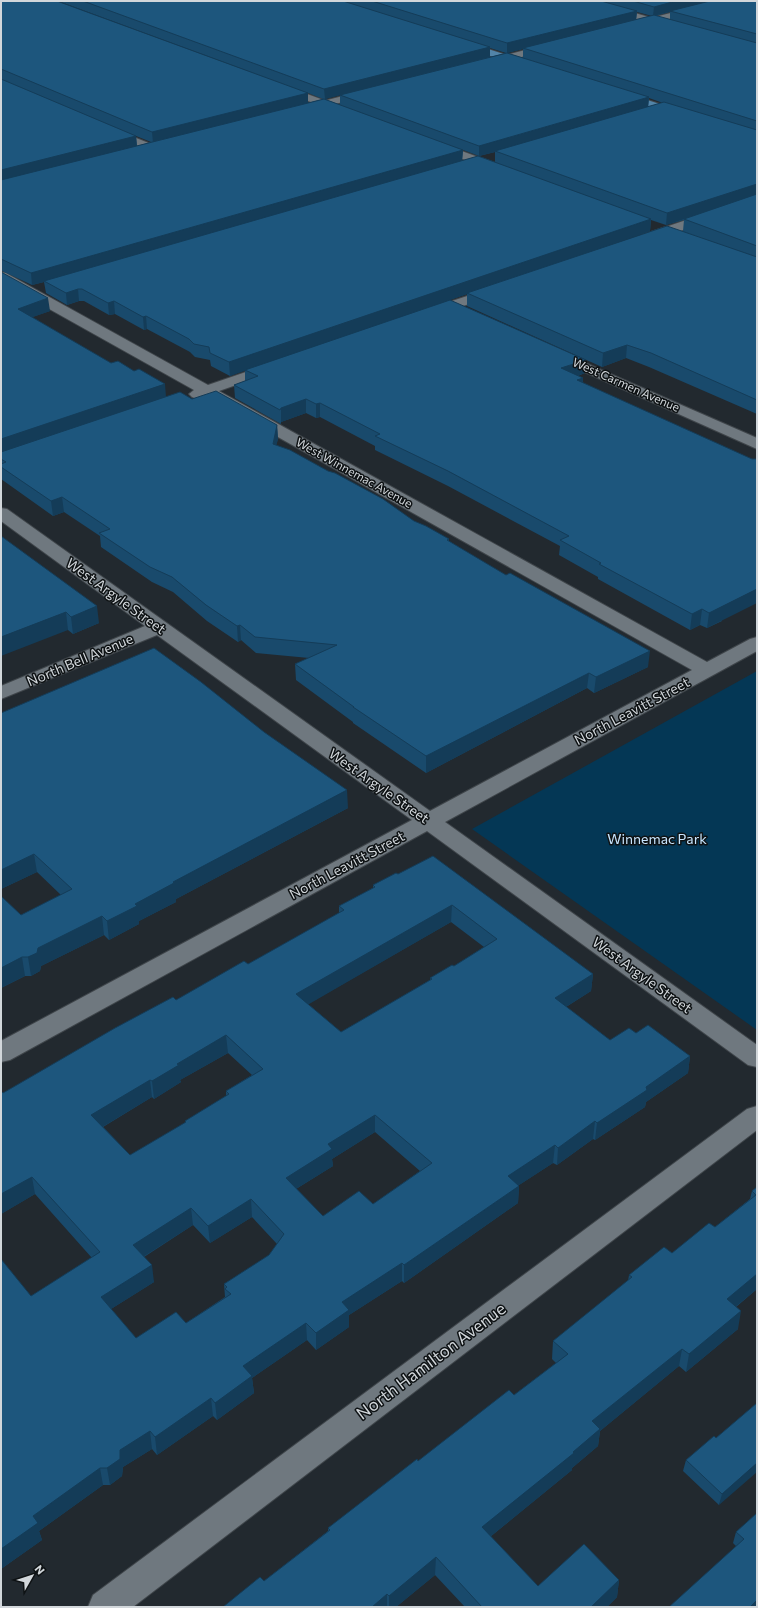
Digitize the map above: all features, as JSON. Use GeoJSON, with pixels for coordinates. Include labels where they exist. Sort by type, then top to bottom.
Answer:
{"type":"FeatureCollection","features":[{"type":"Feature","properties":{"kind":"main road"},"geometry":{"type":"LineString","coordinates":[[455,42],[532,67]]}},
{"type":"Feature","properties":{"kind":"main road"},"geometry":{"type":"LineString","coordinates":[[611,92],[691,117]]}},
{"type":"Feature","properties":{"kind":"street"},"geometry":{"type":"LineString","coordinates":[[582,1],[678,27]]}},
{"type":"Feature","properties":{"kind":"street"},"geometry":{"type":"LineString","coordinates":[[625,28],[729,1]]}},
{"type":"Feature","properties":{"kind":"street"},"geometry":{"type":"LineString","coordinates":[[478,65],[560,44]]}},
{"type":"Feature","properties":{"kind":"street"},"geometry":{"type":"LineString","coordinates":[[269,83],[355,115]]}},
{"type":"Feature","properties":{"kind":"street"},"geometry":{"type":"LineString","coordinates":[[295,112],[378,90]]}},
{"type":"Feature","properties":{"kind":"street"},"geometry":{"type":"LineString","coordinates":[[642,114],[663,108]]}},
{"type":"Feature","properties":{"kind":"street"},"geometry":{"type":"LineString","coordinates":[[98,125],[152,148]]}},
{"type":"Feature","properties":{"kind":"street"},"geometry":{"type":"LineString","coordinates":[[424,141],[509,172]]}},
{"type":"Feature","properties":{"kind":"street"},"geometry":{"type":"LineString","coordinates":[[137,152],[165,145]]}},
{"type":"Feature","properties":{"kind":"street"},"geometry":{"type":"LineString","coordinates":[[457,168],[496,157]]}},
{"type":"Feature","properties":{"kind":"street"},"geometry":{"type":"LineString","coordinates":[[636,242],[757,200]]}},
{"type":"Feature","properties":{"kind":"street"},"geometry":{"type":"LineString","coordinates":[[648,224],[684,238]]}},
{"type":"Feature","properties":{"kind":"street","name":"West Winnemac Avenue"},"geometry":{"type":"LineString","coordinates":[[1,276],[707,670]]}},
{"type":"Feature","properties":{"kind":"street"},"geometry":{"type":"LineString","coordinates":[[418,317],[509,286]]}},
{"type":"Feature","properties":{"kind":"street"},"geometry":{"type":"LineString","coordinates":[[31,292],[49,287]]}},
{"type":"Feature","properties":{"kind":"street"},"geometry":{"type":"LineString","coordinates":[[451,306],[468,314]]}},
{"type":"Feature","properties":{"kind":"street","name":"West Carmen Avenue"},"geometry":{"type":"LineString","coordinates":[[546,350],[757,444]]}},
{"type":"Feature","properties":{"kind":"street"},"geometry":{"type":"LineString","coordinates":[[184,398],[287,362]]}},
{"type":"Feature","properties":{"kind":"street","name":"West Argyle Street"},"geometry":{"type":"LineString","coordinates":[[1,513],[757,1058]]}},
{"type":"Feature","properties":{"kind":"street","name":"North Bell Avenue"},"geometry":{"type":"LineString","coordinates":[[1,693],[159,627]]}},
{"type":"Feature","properties":{"kind":"street","name":"North Leavitt Street"},"geometry":{"type":"LineString","coordinates":[[1,1053],[757,643]]}},
{"type":"Feature","properties":{"kind":"street","name":"North Hamilton Avenue"},"geometry":{"type":"LineString","coordinates":[[105,1607],[757,1116]]}},
{"type":"Feature","properties":{"kind":"green space","name":"Winnemac Park"},"geometry":{"type":"Polygon","coordinates":[[[757,671],[757,1030],[472,829],[757,671]]]}},
{"type":"Feature","properties":{"kind":"building"},"geometry":{"type":"Polygon","coordinates":[[[1,1],[57,1],[308,93],[152,132],[1,69],[1,1]]]}},
{"type":"Feature","properties":{"kind":"building"},"geometry":{"type":"Polygon","coordinates":[[[83,1],[343,1],[490,47],[324,89],[83,1]]]}},
{"type":"Feature","properties":{"kind":"building"},"geometry":{"type":"Polygon","coordinates":[[[372,1],[601,1],[637,11],[507,43],[372,1]]]}},
{"type":"Feature","properties":{"kind":"building"},"geometry":{"type":"Polygon","coordinates":[[[633,1],[676,1],[654,7],[633,1]]]}},
{"type":"Feature","properties":{"kind":"building"},"geometry":{"type":"Polygon","coordinates":[[[710,1],[757,1],[757,34],[670,11],[710,1]]]}},
{"type":"Feature","properties":{"kind":"building"},"geometry":{"type":"Polygon","coordinates":[[[654,15],[757,43],[757,121],[523,48],[654,15]]]}},
{"type":"Feature","properties":{"kind":"building"},"geometry":{"type":"Polygon","coordinates":[[[507,53],[649,97],[479,146],[340,95],[507,53]]]}},
{"type":"Feature","properties":{"kind":"building"},"geometry":{"type":"Polygon","coordinates":[[[1,79],[136,136],[1,170],[1,79]]]}},
{"type":"Feature","properties":{"kind":"building"},"geometry":{"type":"Polygon","coordinates":[[[324,99],[463,150],[31,273],[1,259],[1,180],[324,99]]]}},
{"type":"Feature","properties":{"kind":"building"},"geometry":{"type":"Polygon","coordinates":[[[664,102],[757,130],[757,184],[667,213],[495,151],[664,102]]]}},
{"type":"Feature","properties":{"kind":"building"},"geometry":{"type":"Polygon","coordinates":[[[478,156],[651,219],[229,362],[210,353],[209,347],[194,344],[189,339],[114,301],[108,303],[82,289],[66,293],[44,281],[478,156]]]}},
{"type":"Feature","properties":{"kind":"building"},"geometry":{"type":"Polygon","coordinates":[[[757,194],[757,246],[684,219],[757,194]]]}},
{"type":"Feature","properties":{"kind":"building"},"geometry":{"type":"Polygon","coordinates":[[[667,226],[757,257],[757,400],[651,353],[627,345],[603,353],[467,293],[667,226]]]}},
{"type":"Feature","properties":{"kind":"building"},"geometry":{"type":"Polygon","coordinates":[[[1,272],[48,298],[18,309],[111,363],[118,361],[134,371],[139,369],[165,384],[1,439],[1,272]]]}},
{"type":"Feature","properties":{"kind":"building"},"geometry":{"type":"Polygon","coordinates":[[[450,300],[586,360],[561,368],[583,378],[577,380],[752,459],[757,459],[757,589],[709,613],[702,609],[692,614],[599,564],[601,563],[560,540],[569,536],[448,471],[375,436],[380,434],[320,403],[316,404],[306,399],[281,408],[280,410],[234,385],[258,376],[245,370],[450,300]]]}},
{"type":"Feature","properties":{"kind":"building"},"geometry":{"type":"Polygon","coordinates":[[[216,391],[277,425],[273,444],[290,450],[383,499],[414,521],[449,539],[447,540],[506,575],[510,573],[650,651],[596,677],[589,673],[426,756],[353,707],[295,664],[337,645],[255,637],[240,625],[237,626],[206,605],[172,577],[150,567],[99,533],[110,529],[62,497],[51,501],[1,467],[1,464],[6,462],[1,459],[1,452],[180,392],[192,399],[216,391]]]}},
{"type":"Feature","properties":{"kind":"building"},"geometry":{"type":"Polygon","coordinates":[[[1,536],[97,606],[71,617],[66,612],[1,637],[1,536]]]}},
{"type":"Feature","properties":{"kind":"building"},"geometry":{"type":"Polygon","coordinates":[[[154,648],[201,682],[264,732],[347,790],[173,882],[174,883],[135,904],[137,906],[107,921],[102,916],[38,948],[37,953],[28,957],[22,957],[1,968],[1,896],[21,915],[72,889],[34,854],[1,870],[1,713],[154,648]]]}},
{"type":"Feature","properties":{"kind":"building"},"geometry":{"type":"Polygon","coordinates":[[[433,856],[593,974],[555,998],[610,1040],[629,1028],[636,1033],[648,1025],[690,1056],[646,1087],[647,1090],[597,1123],[595,1121],[558,1148],[555,1145],[508,1176],[519,1186],[404,1265],[402,1263],[342,1302],[349,1310],[316,1333],[306,1323],[243,1366],[252,1376],[215,1403],[211,1398],[155,1437],[150,1431],[120,1450],[120,1459],[107,1468],[100,1468],[33,1516],[38,1523],[1,1549],[1,1259],[31,1296],[100,1252],[32,1177],[1,1194],[1,1091],[3,1093],[115,1028],[173,997],[176,1000],[244,961],[248,964],[344,910],[339,906],[375,887],[373,885],[396,873],[398,874],[433,856]],[[452,905],[296,994],[341,1032],[497,939],[452,905]],[[226,1035],[177,1064],[179,1065],[152,1081],[150,1080],[91,1115],[130,1155],[186,1122],[185,1121],[229,1094],[226,1091],[263,1069],[226,1035]],[[375,1115],[328,1144],[332,1149],[286,1178],[323,1216],[359,1191],[373,1204],[432,1163],[375,1115]],[[251,1199],[208,1226],[191,1208],[133,1245],[152,1265],[101,1297],[136,1338],[176,1312],[186,1323],[231,1294],[225,1289],[227,1287],[224,1284],[269,1255],[284,1234],[251,1199]]]}},
{"type":"Feature","properties":{"kind":"building"},"geometry":{"type":"Polygon","coordinates":[[[757,1187],[757,1274],[727,1299],[741,1311],[689,1354],[682,1349],[592,1421],[600,1429],[573,1452],[574,1453],[482,1527],[538,1586],[584,1544],[619,1580],[591,1607],[482,1607],[436,1557],[389,1596],[387,1594],[372,1607],[223,1607],[260,1577],[264,1581],[330,1530],[328,1528],[417,1459],[418,1461],[509,1390],[514,1395],[568,1354],[553,1341],[632,1277],[629,1275],[664,1247],[672,1253],[709,1223],[715,1227],[756,1195],[752,1191],[757,1187]]]}},
{"type":"Feature","properties":{"kind":"building"},"geometry":{"type":"Polygon","coordinates":[[[757,1403],[757,1463],[722,1494],[686,1460],[714,1436],[716,1438],[757,1403]]]}},
{"type":"Feature","properties":{"kind":"building"},"geometry":{"type":"Polygon","coordinates":[[[757,1513],[757,1600],[750,1607],[669,1607],[744,1539],[736,1532],[757,1513]]]}}]}
